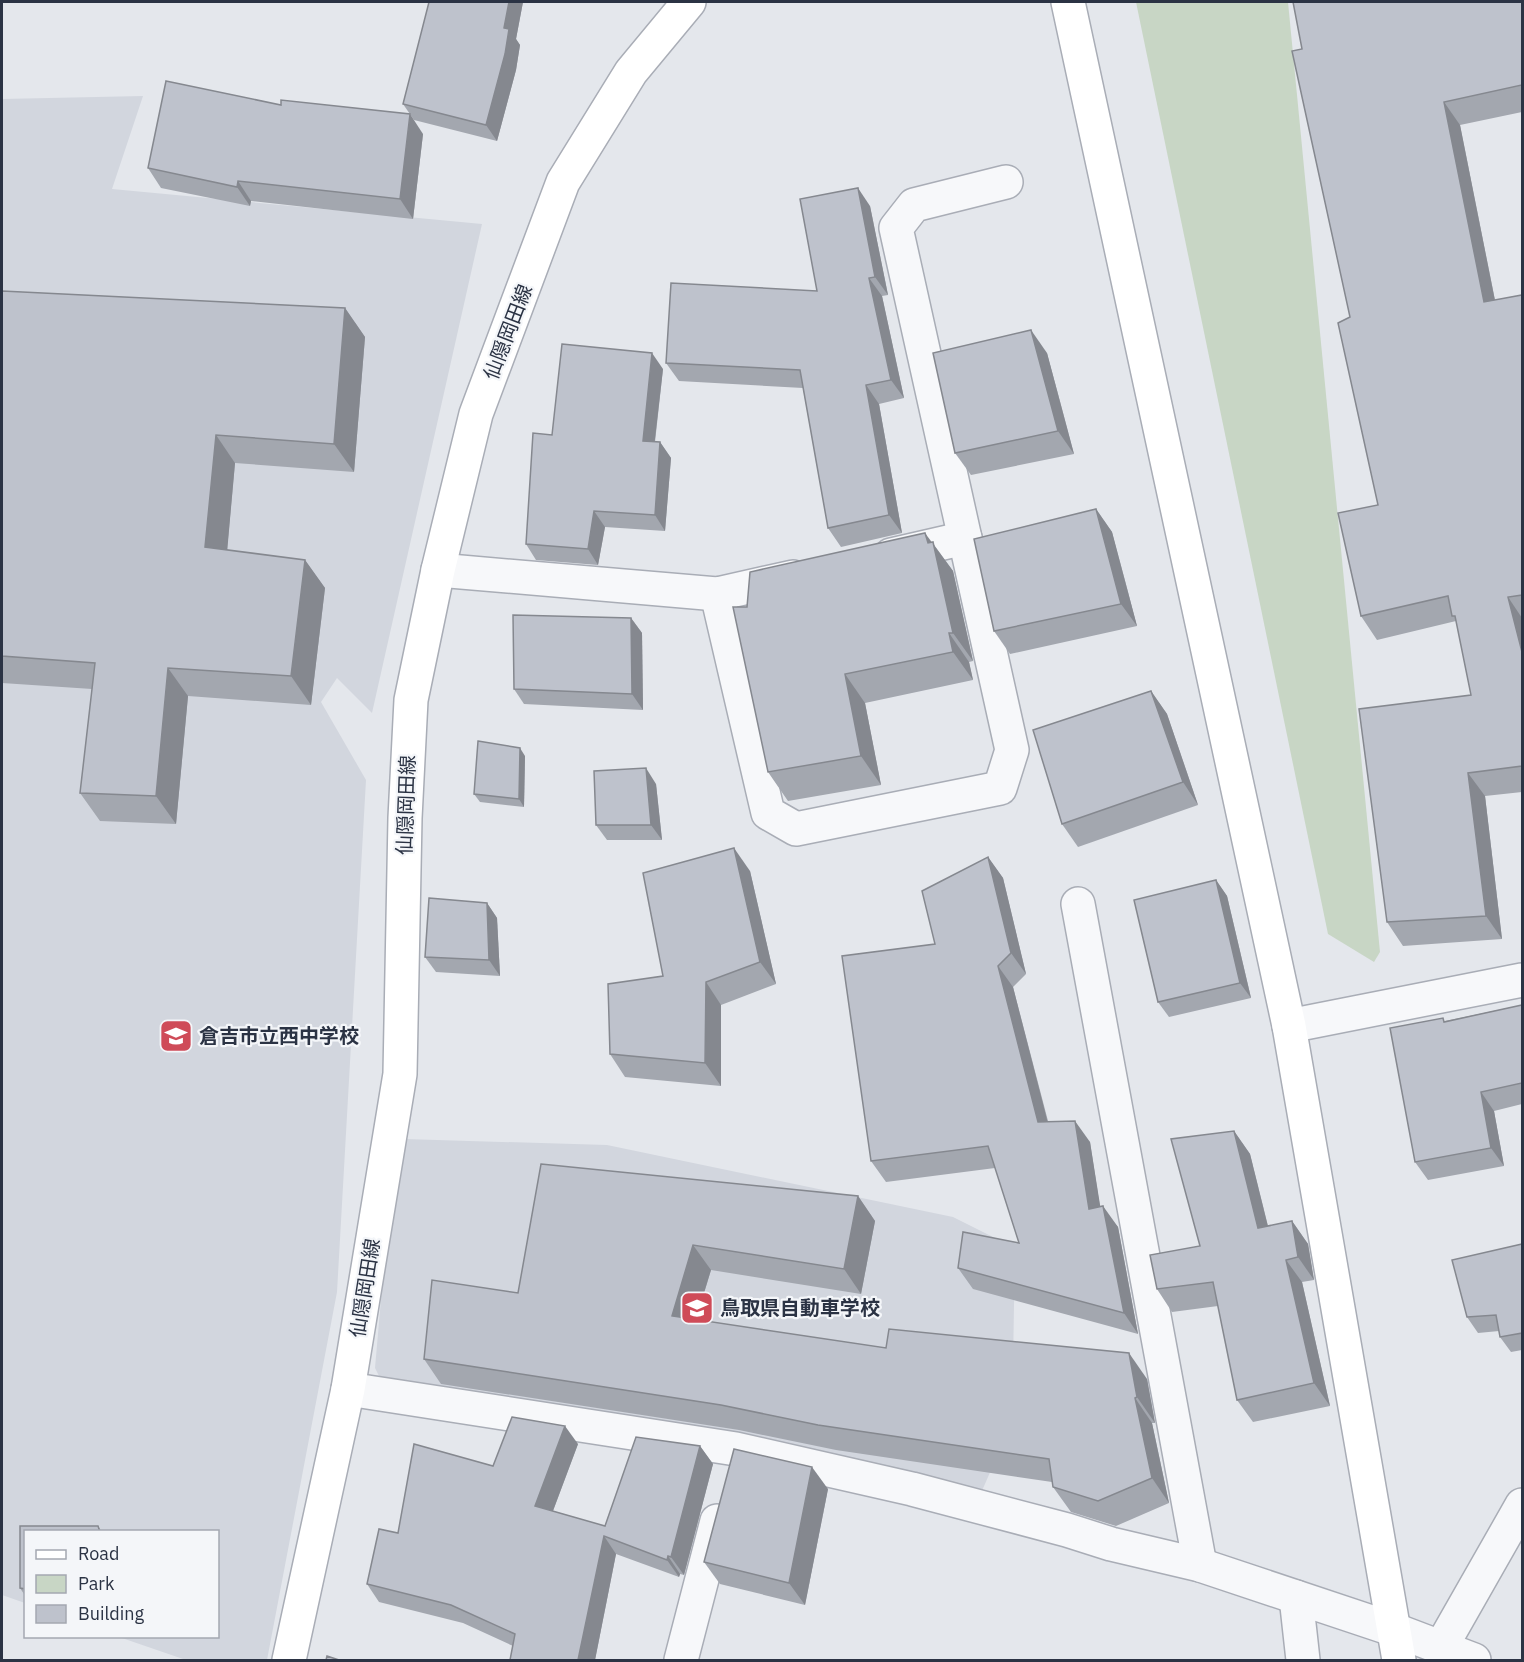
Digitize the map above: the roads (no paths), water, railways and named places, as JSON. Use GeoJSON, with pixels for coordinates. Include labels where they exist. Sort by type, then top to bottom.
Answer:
{"type":"FeatureCollection","features":[{"type":"Feature","properties":{"kind":"main road","name":"仙隠岡田線"},"geometry":{"type":"LineString","coordinates":[[288,1660],[348,1389],[400,1074],[405,818],[411,699],[438,570],[476,414],[563,182],[631,72],[689,2]]}},
{"type":"Feature","properties":{"kind":"main road"},"geometry":{"type":"LineString","coordinates":[[1068,2],[1289,1026],[1397,1645]]}},
{"type":"Feature","properties":{"kind":"street"},"geometry":{"type":"LineString","coordinates":[[717,594],[768,813],[796,830],[1000,788],[1012,750],[896,228],[914,206],[1006,182]]}},
{"type":"Feature","properties":{"kind":"street"},"geometry":{"type":"LineString","coordinates":[[864,561],[965,538]]}},
{"type":"Feature","properties":{"kind":"street"},"geometry":{"type":"LineString","coordinates":[[438,570],[717,594],[819,571]]}},
{"type":"Feature","properties":{"kind":"street"},"geometry":{"type":"LineString","coordinates":[[1078,904],[1200,1565]]}},
{"type":"Feature","properties":{"kind":"street"},"geometry":{"type":"LineString","coordinates":[[1289,1026],[1522,981]]}},
{"type":"Feature","properties":{"kind":"street"},"geometry":{"type":"LineString","coordinates":[[348,1389],[736,1449],[912,1489],[1111,1544],[1200,1565],[1296,1597],[1397,1645],[1440,1649],[1474,1660]]}},
{"type":"Feature","properties":{"kind":"street"},"geometry":{"type":"LineString","coordinates":[[681,1660],[736,1449]]}},
{"type":"Feature","properties":{"kind":"street"},"geometry":{"type":"LineString","coordinates":[[1440,1649],[1522,1505]]}},
{"type":"Feature","properties":{"kind":"street"},"geometry":{"type":"LineString","coordinates":[[1296,1597],[1303,1660]]}},
{"type":"Feature","properties":{"kind":"place","name":"倉吉市立西中学校"},"geometry":{"type":"Point","coordinates":[176,1036]}},
{"type":"Feature","properties":{"kind":"place","name":"鳥取県自動車学校"},"geometry":{"type":"Point","coordinates":[697,1308]}}]}
